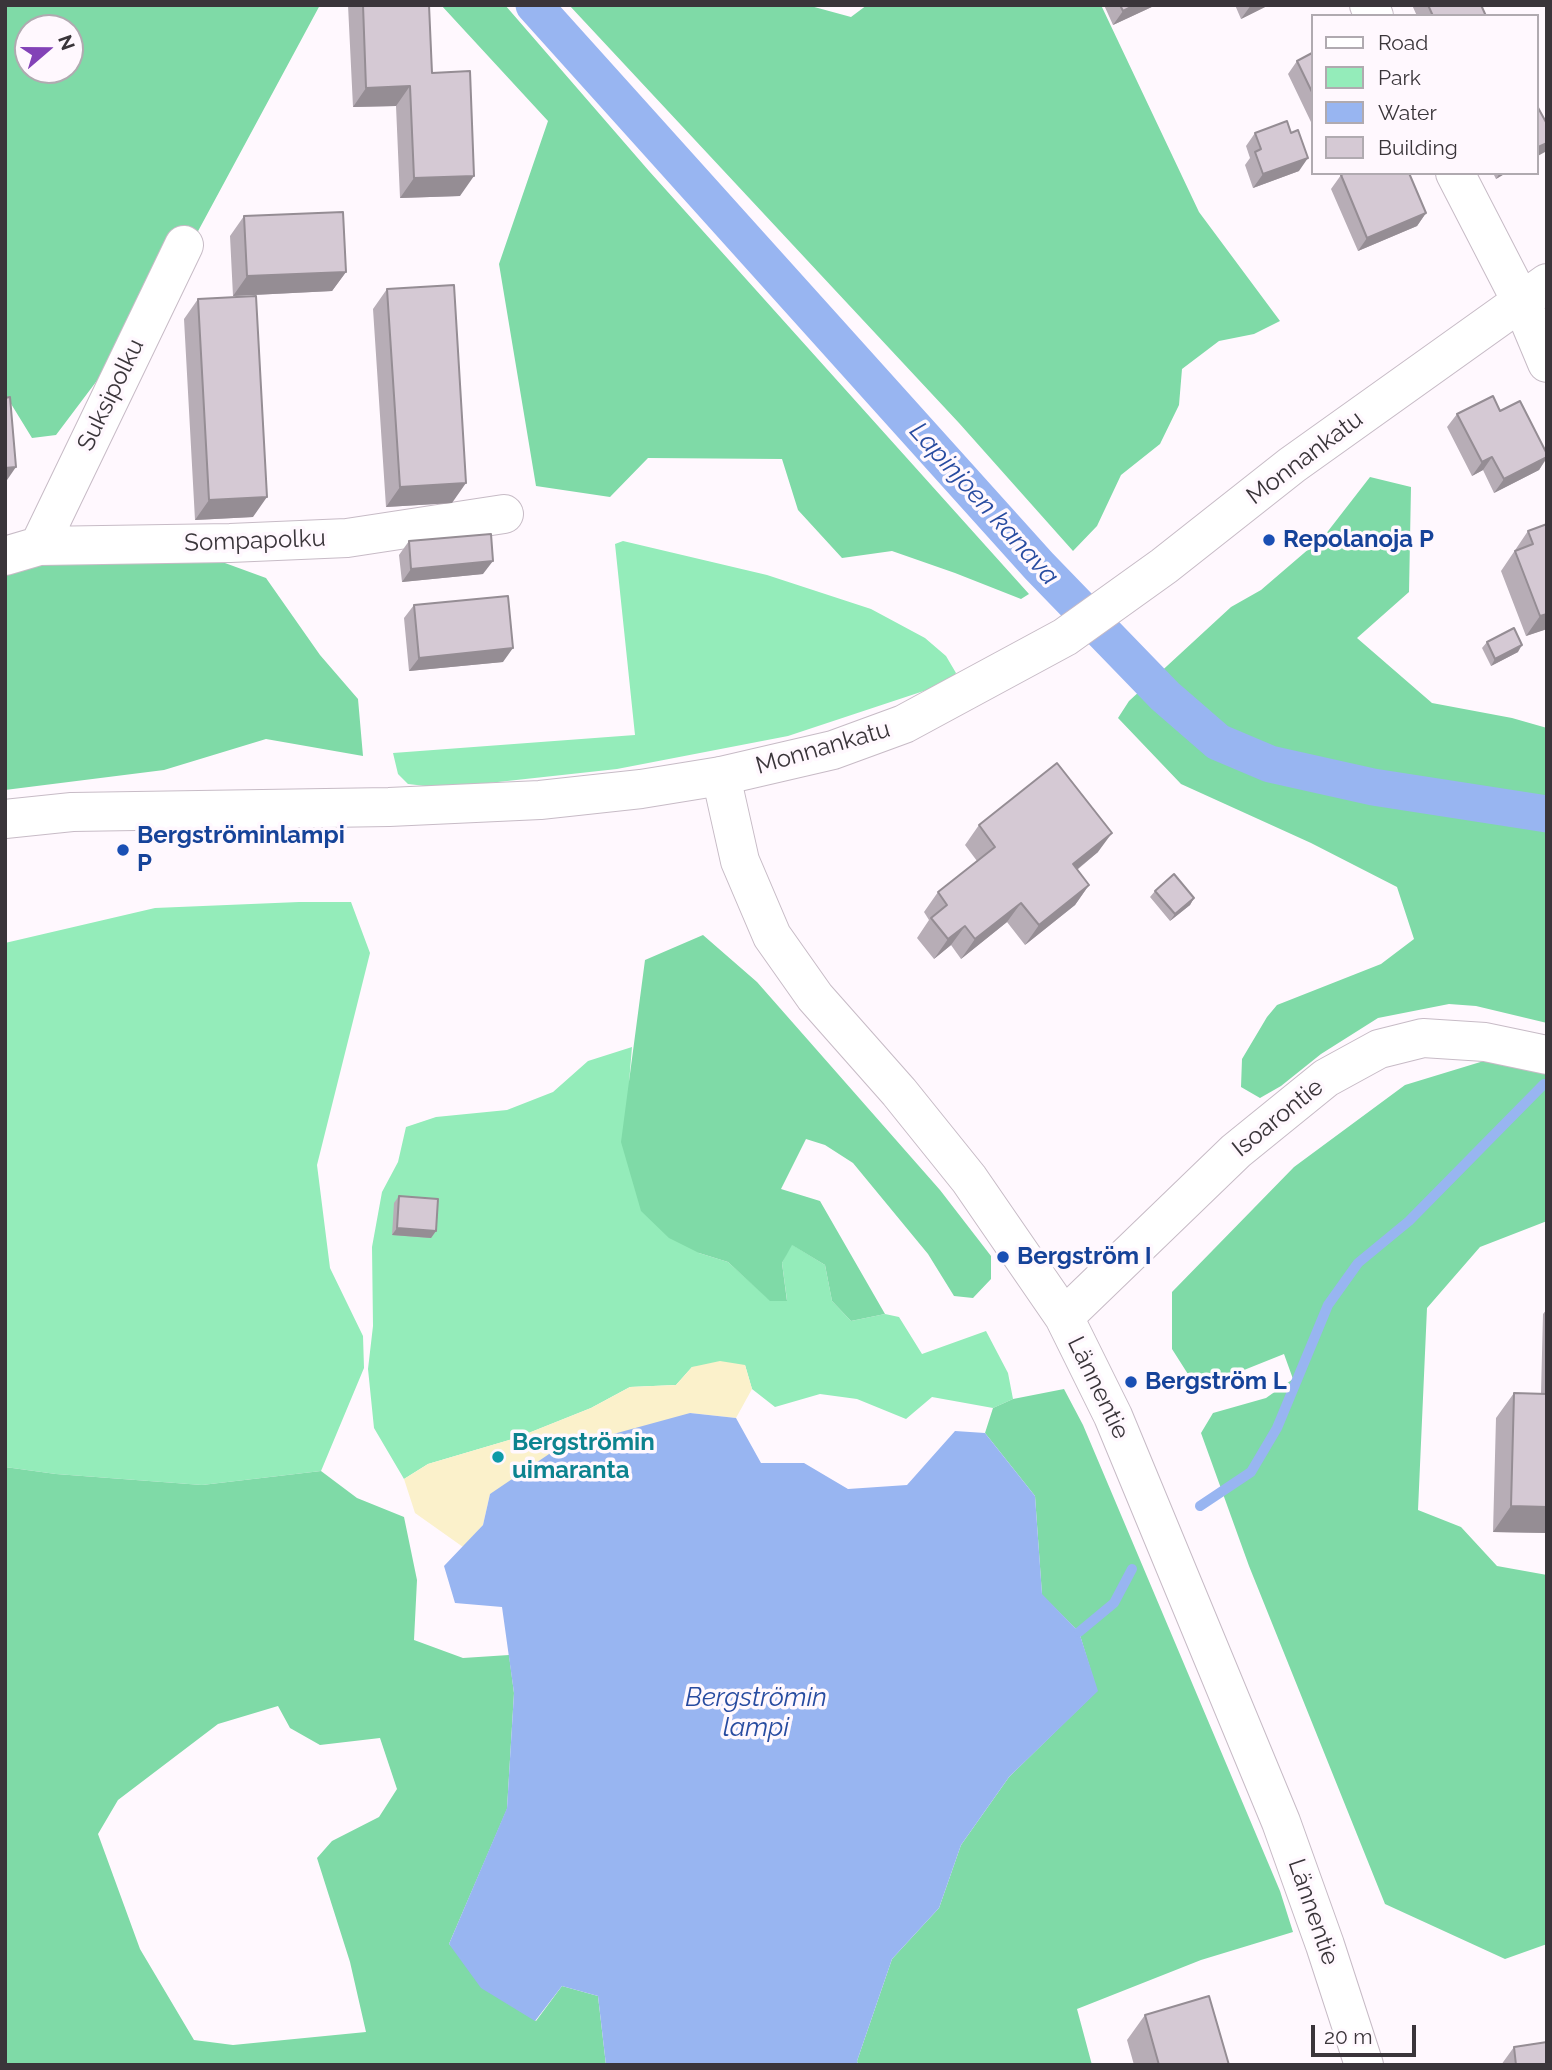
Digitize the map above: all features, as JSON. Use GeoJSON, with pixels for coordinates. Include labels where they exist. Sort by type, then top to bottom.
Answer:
{"type":"FeatureCollection","features":[{"type":"Feature","properties":{"kind":"street"},"geometry":{"type":"LineString","coordinates":[[1456,175],[1534,292],[1547,363]]}},
{"type":"Feature","properties":{"kind":"street","name":"Suksipolku"},"geometry":{"type":"LineString","coordinates":[[22,551],[184,245]]}},
{"type":"Feature","properties":{"kind":"street","name":"Monnankatu"},"geometry":{"type":"LineString","coordinates":[[5,818],[72,812],[389,807],[540,800],[641,789],[721,776],[833,750],[904,724],[1065,637],[1164,566],[1292,465],[1534,292]]}},
{"type":"Feature","properties":{"kind":"street","name":"Sompapolku"},"geometry":{"type":"LineString","coordinates":[[22,551],[347,538],[504,514]]}},
{"type":"Feature","properties":{"kind":"street","name":"Lännentie"},"geometry":{"type":"LineString","coordinates":[[721,776],[740,860],[772,936],[815,997],[899,1092],[969,1180],[1064,1317],[1113,1416],[1281,1822],[1364,2065]]}},
{"type":"Feature","properties":{"kind":"street","name":"Isoarontie"},"geometry":{"type":"LineString","coordinates":[[1064,1317],[1236,1151],[1326,1078],[1379,1049],[1423,1038],[1485,1042],[1547,1055]]}},
{"type":"Feature","properties":{"kind":"green space"},"geometry":{"type":"Polygon","coordinates":[[[5,5],[320,5],[169,285],[56,435],[32,438],[5,394],[5,5]]]}},
{"type":"Feature","properties":{"kind":"green space"},"geometry":{"type":"Polygon","coordinates":[[[441,5],[505,5],[649,171],[1029,594],[1021,599],[892,551],[842,558],[798,510],[782,459],[648,458],[610,497],[536,486],[499,264],[548,121],[441,5]]]}},
{"type":"Feature","properties":{"kind":"green space"},"geometry":{"type":"Polygon","coordinates":[[[569,5],[807,5],[851,17],[867,5],[1101,5],[1199,212],[1280,321],[1254,334],[1219,341],[1182,369],[1179,405],[1160,444],[1121,475],[1097,526],[1073,551],[959,423],[569,5]]]}},
{"type":"Feature","properties":{"kind":"green space"},"geometry":{"type":"Polygon","coordinates":[[[1370,477],[1411,487],[1409,592],[1357,638],[1432,703],[1512,718],[1547,728],[1547,1023],[1476,1006],[1449,1004],[1378,1018],[1321,1054],[1281,1086],[1260,1098],[1241,1087],[1242,1059],[1277,1005],[1381,964],[1414,939],[1397,887],[1311,843],[1181,784],[1118,718],[1129,701],[1231,607],[1261,590],[1325,535],[1370,477]]]}},
{"type":"Feature","properties":{"kind":"green space"},"geometry":{"type":"Polygon","coordinates":[[[623,541],[767,575],[871,609],[925,638],[946,656],[956,673],[951,682],[788,736],[617,769],[443,788],[408,784],[398,774],[393,753],[635,735],[615,544],[623,541]]]}},
{"type":"Feature","properties":{"kind":"green space"},"geometry":{"type":"Polygon","coordinates":[[[62,557],[214,559],[266,578],[320,655],[358,699],[363,756],[266,739],[164,770],[5,790],[5,576],[62,557]]]}},
{"type":"Feature","properties":{"kind":"green space"},"geometry":{"type":"Polygon","coordinates":[[[351,902],[370,953],[317,1165],[330,1268],[363,1336],[364,1368],[321,1471],[202,1485],[56,1474],[5,1467],[5,943],[155,908],[351,902]]]}},
{"type":"Feature","properties":{"kind":"green space"},"geometry":{"type":"Polygon","coordinates":[[[703,935],[757,982],[940,1190],[991,1256],[991,1279],[973,1298],[954,1296],[928,1254],[853,1163],[825,1145],[806,1139],[781,1189],[820,1201],[885,1314],[851,1321],[832,1301],[825,1265],[792,1245],[782,1263],[787,1301],[770,1301],[728,1262],[699,1253],[669,1238],[641,1211],[621,1142],[645,960],[703,935]]]}},
{"type":"Feature","properties":{"kind":"green space"},"geometry":{"type":"Polygon","coordinates":[[[632,1047],[629,1083],[699,1253],[728,1262],[771,1301],[787,1300],[782,1263],[791,1244],[825,1265],[832,1301],[851,1321],[885,1314],[899,1317],[922,1354],[986,1331],[1008,1373],[1013,1399],[993,1408],[932,1397],[906,1419],[857,1399],[820,1394],[775,1407],[752,1389],[745,1365],[692,1367],[676,1385],[630,1387],[591,1408],[516,1438],[428,1464],[404,1479],[374,1428],[368,1369],[373,1326],[372,1247],[382,1192],[398,1162],[406,1127],[436,1117],[507,1110],[553,1092],[588,1061],[632,1047]]]}},
{"type":"Feature","properties":{"kind":"green space"},"geometry":{"type":"Polygon","coordinates":[[[1487,1060],[1547,1072],[1547,1221],[1480,1247],[1427,1308],[1418,1510],[1461,1527],[1497,1566],[1547,1575],[1547,1944],[1505,1959],[1385,1904],[1249,1566],[1201,1433],[1213,1413],[1266,1398],[1293,1379],[1284,1354],[1244,1370],[1193,1382],[1172,1349],[1172,1292],[1294,1167],[1405,1085],[1487,1060]]]}},
{"type":"Feature","properties":{"kind":"green space"},"geometry":{"type":"Polygon","coordinates":[[[1064,1389],[1083,1425],[1280,1891],[1293,1932],[1201,1960],[1077,2009],[1092,2065],[858,2065],[857,2061],[892,1959],[939,1908],[961,1845],[1009,1777],[1097,1691],[1079,1632],[1042,1595],[1035,1496],[985,1433],[993,1408],[1013,1399],[1064,1389]]]}},
{"type":"Feature","properties":{"kind":"green space"},"geometry":{"type":"Polygon","coordinates":[[[5,1467],[56,1474],[202,1485],[321,1471],[357,1498],[404,1517],[417,1580],[414,1640],[463,1658],[509,1655],[514,1693],[507,1809],[449,1944],[536,2021],[562,1986],[598,1996],[606,2065],[5,2065],[5,1467]],[[278,1706],[218,1724],[118,1800],[98,1834],[140,1949],[194,2040],[233,2045],[366,2032],[350,1962],[317,1858],[332,1841],[379,1817],[397,1789],[380,1738],[320,1745],[290,1728],[278,1706]]]}},
{"type":"Feature","properties":{"kind":"sand","name":"Bergströmin uimaranta"},"geometry":{"type":"Polygon","coordinates":[[[720,1361],[745,1365],[752,1389],[736,1418],[690,1413],[490,1494],[483,1525],[463,1547],[415,1513],[404,1479],[428,1464],[516,1438],[591,1408],[630,1387],[676,1385],[692,1367],[720,1361]]]}},
{"type":"Feature","properties":{"kind":"water","name":"Bergströmin lampi"},"geometry":{"type":"Polygon","coordinates":[[[690,1413],[736,1418],[761,1463],[804,1463],[848,1489],[907,1485],[955,1431],[985,1433],[1035,1496],[1042,1594],[1079,1632],[1098,1691],[1009,1777],[961,1845],[939,1908],[892,1959],[857,2061],[858,2065],[606,2065],[598,1996],[562,1986],[535,2021],[481,1988],[449,1944],[507,1808],[514,1693],[502,1607],[455,1603],[444,1566],[483,1525],[490,1494],[555,1450],[690,1413]]]}},
{"type":"Feature","properties":{"kind":"building"},"geometry":{"type":"Polygon","coordinates":[[[363,5],[429,5],[432,73],[470,71],[474,176],[414,178],[410,86],[366,88],[363,5]]]}},
{"type":"Feature","properties":{"kind":"building"},"geometry":{"type":"Polygon","coordinates":[[[1120,5],[1135,5],[1123,11],[1120,5]]]}},
{"type":"Feature","properties":{"kind":"building"},"geometry":{"type":"Polygon","coordinates":[[[1428,5],[1481,5],[1485,14],[1432,14],[1428,5]]]}},
{"type":"Feature","properties":{"kind":"building"},"geometry":{"type":"Polygon","coordinates":[[[1310,54],[1310,88],[1297,61],[1310,54]]]}},
{"type":"Feature","properties":{"kind":"building"},"geometry":{"type":"Polygon","coordinates":[[[1538,108],[1547,124],[1547,143],[1538,147],[1538,108]]]}},
{"type":"Feature","properties":{"kind":"building"},"geometry":{"type":"Polygon","coordinates":[[[1287,121],[1291,133],[1298,130],[1308,158],[1263,174],[1255,152],[1261,149],[1255,133],[1287,121]]]}},
{"type":"Feature","properties":{"kind":"building"},"geometry":{"type":"Polygon","coordinates":[[[1341,175],[1410,175],[1426,213],[1367,238],[1341,175]]]}},
{"type":"Feature","properties":{"kind":"building"},"geometry":{"type":"Polygon","coordinates":[[[343,212],[346,272],[247,276],[244,216],[343,212]]]}},
{"type":"Feature","properties":{"kind":"building"},"geometry":{"type":"Polygon","coordinates":[[[454,285],[466,483],[400,487],[387,289],[454,285]]]}},
{"type":"Feature","properties":{"kind":"building"},"geometry":{"type":"Polygon","coordinates":[[[256,296],[267,497],[209,500],[198,299],[256,296]]]}},
{"type":"Feature","properties":{"kind":"building"},"geometry":{"type":"Polygon","coordinates":[[[1493,396],[1500,411],[1520,401],[1547,454],[1547,457],[1504,479],[1492,457],[1482,462],[1457,414],[1493,396]]]}},
{"type":"Feature","properties":{"kind":"building"},"geometry":{"type":"Polygon","coordinates":[[[10,397],[16,467],[5,468],[5,398],[10,397]]]}},
{"type":"Feature","properties":{"kind":"building"},"geometry":{"type":"Polygon","coordinates":[[[1547,524],[1547,614],[1540,616],[1515,551],[1533,544],[1528,531],[1547,524]]]}},
{"type":"Feature","properties":{"kind":"building"},"geometry":{"type":"Polygon","coordinates":[[[491,534],[493,561],[411,569],[409,541],[491,534]]]}},
{"type":"Feature","properties":{"kind":"building"},"geometry":{"type":"Polygon","coordinates":[[[508,596],[513,648],[419,658],[414,605],[508,596]]]}},
{"type":"Feature","properties":{"kind":"building"},"geometry":{"type":"Polygon","coordinates":[[[1514,628],[1522,645],[1495,659],[1487,642],[1514,628]]]}},
{"type":"Feature","properties":{"kind":"building"},"geometry":{"type":"Polygon","coordinates":[[[1057,763],[1112,833],[1073,864],[1089,885],[1039,925],[1021,903],[975,939],[965,926],[948,939],[931,918],[947,905],[938,892],[995,847],[979,825],[1057,763]]]}},
{"type":"Feature","properties":{"kind":"building"},"geometry":{"type":"Polygon","coordinates":[[[1174,874],[1194,898],[1175,914],[1155,891],[1174,874]]]}},
{"type":"Feature","properties":{"kind":"building"},"geometry":{"type":"Polygon","coordinates":[[[399,1196],[438,1199],[436,1231],[397,1228],[399,1196]]]}},
{"type":"Feature","properties":{"kind":"building"},"geometry":{"type":"Polygon","coordinates":[[[1514,1393],[1547,1394],[1547,1507],[1511,1506],[1514,1393]]]}},
{"type":"Feature","properties":{"kind":"building"},"geometry":{"type":"Polygon","coordinates":[[[1209,1996],[1229,2065],[1159,2065],[1145,2015],[1209,1996]]]}},
{"type":"Feature","properties":{"kind":"building"},"geometry":{"type":"Polygon","coordinates":[[[1547,2042],[1547,2065],[1516,2065],[1514,2047],[1547,2042]]]}},
{"type":"Feature","properties":{"kind":"waterway","name":"Lapinjoen kanava"},"geometry":{"type":"LineString","coordinates":[[534,5],[1039,566],[1165,696],[1218,742],[1270,764],[1373,787],[1547,814]]}},
{"type":"Feature","properties":{"kind":"waterway"},"geometry":{"type":"LineString","coordinates":[[1200,1506],[1251,1472],[1277,1428],[1328,1305],[1358,1263],[1409,1221],[1544,1084]]}},
{"type":"Feature","properties":{"kind":"waterway"},"geometry":{"type":"LineString","coordinates":[[1079,1632],[1114,1603],[1132,1569]]}},
{"type":"Feature","properties":{"kind":"place","name":"Repolanoja P"},"geometry":{"type":"Point","coordinates":[1269,540]}},
{"type":"Feature","properties":{"kind":"place","name":"Bergströminlampi P"},"geometry":{"type":"Point","coordinates":[123,850]}},
{"type":"Feature","properties":{"kind":"place","name":"Bergström I"},"geometry":{"type":"Point","coordinates":[1003,1257]}},
{"type":"Feature","properties":{"kind":"place","name":"Bergström L"},"geometry":{"type":"Point","coordinates":[1131,1382]}},
{"type":"Feature","properties":{"kind":"place","name":"Bergströmin uimaranta"},"geometry":{"type":"Point","coordinates":[498,1457]}}]}
